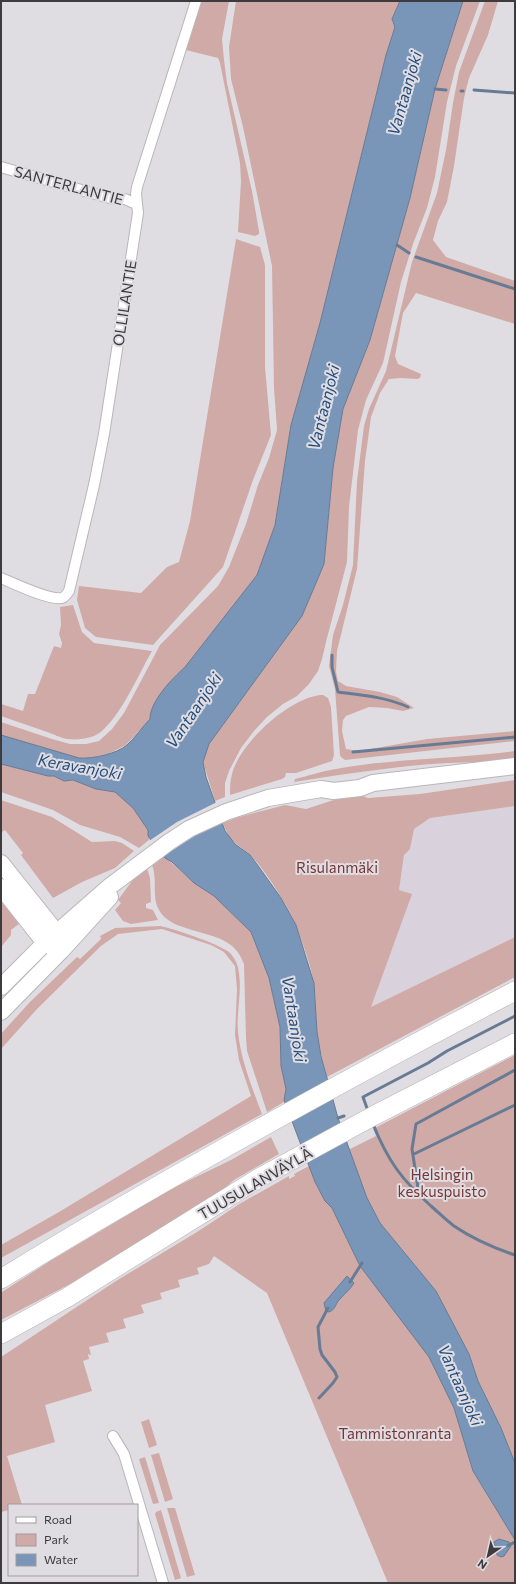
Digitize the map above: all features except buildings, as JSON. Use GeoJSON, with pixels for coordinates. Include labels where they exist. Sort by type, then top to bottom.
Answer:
{"type":"FeatureCollection","features":[{"type":"Feature","properties":{"kind":"highway"},"geometry":{"type":"LineString","coordinates":[[1,1279],[123,1206],[243,1137],[360,1072],[515,991]]}},
{"type":"Feature","properties":{"kind":"highway","name":"TUUSULANVÄYLÄ"},"geometry":{"type":"LineString","coordinates":[[1,1334],[68,1297],[259,1178],[375,1115],[515,1043]]}},
{"type":"Feature","properties":{"kind":"highway"},"geometry":{"type":"LineString","coordinates":[[1,1264],[82,1220],[123,1206]]}},
{"type":"Feature","properties":{"kind":"highway"},"geometry":{"type":"LineString","coordinates":[[1,1346],[68,1297]]}},
{"type":"Feature","properties":{"kind":"main road"},"geometry":{"type":"LineString","coordinates":[[1,986],[51,938],[109,887],[169,842],[189,829],[226,812],[268,798],[321,789],[334,791],[360,788],[373,783],[515,766]]}},
{"type":"Feature","properties":{"kind":"main road"},"geometry":{"type":"LineString","coordinates":[[1,862],[61,951]]}},
{"type":"Feature","properties":{"kind":"main road"},"geometry":{"type":"LineString","coordinates":[[1,1012],[61,951],[130,872]]}},
{"type":"Feature","properties":{"kind":"main road"},"geometry":{"type":"LineString","coordinates":[[1,887],[51,938]]}},
{"type":"Feature","properties":{"kind":"street","name":"OLLILANTIE"},"geometry":{"type":"LineString","coordinates":[[1,578],[24,588],[53,597],[62,598],[66,596],[69,591],[94,485],[104,434],[138,213],[136,204],[137,187],[196,1]]}},
{"type":"Feature","properties":{"kind":"street","name":"SANTERLANTIE"},"geometry":{"type":"LineString","coordinates":[[1,167],[113,199],[125,199],[136,204]]}},
{"type":"Feature","properties":{"kind":"street"},"geometry":{"type":"LineString","coordinates":[[113,1436],[124,1454],[163,1583]]}},
{"type":"Feature","properties":{"kind":"shaded area"},"geometry":{"type":"Polygon","coordinates":[[[515,806],[515,937],[371,1007],[411,894],[399,890],[404,855],[410,849],[414,829],[429,818],[515,806]]]}},
{"type":"Feature","properties":{"kind":"green space"},"geometry":{"type":"Polygon","coordinates":[[[202,1],[229,1],[222,39],[224,60],[227,83],[252,191],[259,231],[259,234],[255,236],[238,232],[241,181],[240,163],[220,63],[218,58],[186,50],[202,1]]]}},
{"type":"Feature","properties":{"kind":"green space"},"geometry":{"type":"Polygon","coordinates":[[[236,1],[400,1],[392,19],[395,27],[386,55],[320,323],[291,425],[275,525],[257,575],[185,667],[171,681],[150,719],[126,745],[106,755],[87,759],[79,758],[1,735],[1,722],[70,744],[86,744],[99,741],[112,729],[124,713],[160,645],[218,586],[229,567],[246,524],[277,430],[274,388],[272,266],[243,127],[231,79],[229,47],[236,1]]]}},
{"type":"Feature","properties":{"kind":"green space"},"geometry":{"type":"Polygon","coordinates":[[[463,1],[480,1],[456,66],[447,102],[435,177],[427,208],[413,244],[401,282],[383,363],[366,400],[358,430],[349,507],[347,562],[322,659],[318,671],[309,684],[297,696],[283,704],[267,717],[241,748],[229,771],[225,783],[225,797],[215,801],[203,762],[209,744],[302,616],[324,564],[333,468],[343,409],[370,340],[410,198],[435,89],[463,1]]]}},
{"type":"Feature","properties":{"kind":"green space"},"geometry":{"type":"Polygon","coordinates":[[[485,1],[498,1],[488,35],[469,78],[464,98],[447,202],[438,221],[433,240],[446,257],[515,281],[515,324],[416,293],[403,313],[395,356],[398,364],[421,374],[420,378],[417,379],[389,379],[380,393],[371,417],[365,461],[357,569],[337,651],[336,672],[338,681],[346,686],[380,692],[397,697],[414,708],[403,711],[369,707],[346,716],[343,720],[342,731],[346,749],[359,751],[427,739],[515,731],[515,741],[345,760],[340,755],[335,689],[329,666],[333,635],[343,605],[353,565],[357,481],[364,426],[369,409],[386,371],[412,262],[437,193],[459,72],[485,1]]]}},
{"type":"Feature","properties":{"kind":"green space"},"geometry":{"type":"Polygon","coordinates":[[[236,239],[260,247],[265,265],[265,367],[271,435],[253,480],[223,567],[153,645],[96,637],[85,628],[77,600],[79,586],[141,593],[167,567],[179,562],[190,521],[236,239]]]}},
{"type":"Feature","properties":{"kind":"green space"},"geometry":{"type":"Polygon","coordinates":[[[73,605],[82,632],[94,643],[152,651],[127,698],[111,722],[94,736],[84,739],[62,738],[1,716],[1,704],[23,711],[28,694],[35,694],[54,646],[61,648],[62,643],[59,634],[61,625],[60,607],[73,605]]]}},
{"type":"Feature","properties":{"kind":"green space"},"geometry":{"type":"Polygon","coordinates":[[[320,695],[328,698],[331,707],[334,755],[332,761],[296,773],[286,773],[285,777],[282,779],[230,795],[231,777],[237,762],[255,736],[267,724],[294,705],[307,698],[320,695]]]}},
{"type":"Feature","properties":{"kind":"green space"},"geometry":{"type":"Polygon","coordinates":[[[515,751],[515,759],[409,766],[294,782],[295,779],[320,772],[358,765],[515,751]]]}},
{"type":"Feature","properties":{"kind":"green space"},"geometry":{"type":"Polygon","coordinates":[[[1,764],[48,776],[54,776],[64,781],[73,780],[96,789],[115,792],[133,808],[148,830],[148,836],[150,839],[139,848],[120,837],[80,825],[53,810],[1,792],[1,764]]]}},
{"type":"Feature","properties":{"kind":"green space","name":"Risulanmäki"},"geometry":{"type":"Polygon","coordinates":[[[515,780],[515,806],[430,818],[414,829],[410,849],[404,855],[399,890],[412,894],[371,1007],[515,937],[515,977],[327,1077],[317,1033],[313,977],[296,926],[288,909],[269,878],[256,861],[234,842],[225,829],[223,823],[239,817],[285,805],[306,809],[346,796],[361,795],[368,798],[420,794],[515,780]]]}},
{"type":"Feature","properties":{"kind":"green space"},"geometry":{"type":"Polygon","coordinates":[[[1,800],[52,817],[92,842],[115,841],[122,843],[134,851],[115,868],[82,882],[53,898],[21,855],[23,853],[5,830],[2,832],[1,800]]]}},
{"type":"Feature","properties":{"kind":"green space"},"geometry":{"type":"Polygon","coordinates":[[[164,856],[194,883],[214,896],[251,932],[269,978],[280,1027],[281,1066],[286,1089],[284,1102],[267,1112],[247,1051],[244,964],[232,946],[215,937],[173,923],[159,910],[155,899],[154,870],[152,865],[164,856]]]}},
{"type":"Feature","properties":{"kind":"green space"},"geometry":{"type":"Polygon","coordinates":[[[147,868],[150,878],[151,902],[146,904],[146,908],[153,910],[158,920],[131,924],[123,921],[115,910],[121,903],[118,900],[132,881],[147,868]]]}},
{"type":"Feature","properties":{"kind":"green space"},"geometry":{"type":"Polygon","coordinates":[[[1,897],[20,923],[11,930],[11,935],[1,947],[1,897]]]}},
{"type":"Feature","properties":{"kind":"green space"},"geometry":{"type":"Polygon","coordinates":[[[160,926],[185,933],[223,948],[229,952],[236,961],[240,984],[238,1024],[239,1043],[247,1074],[262,1114],[1,1258],[1,1245],[59,1212],[251,1096],[239,1060],[235,1035],[237,989],[235,966],[224,952],[211,945],[162,929],[118,934],[101,946],[37,1009],[1,1049],[1,1034],[30,1002],[77,957],[80,959],[101,939],[100,936],[115,928],[160,926]]]}},
{"type":"Feature","properties":{"kind":"green space","name":"Helsingin keskuspuisto"},"geometry":{"type":"Polygon","coordinates":[[[515,1055],[515,1463],[501,1428],[478,1381],[469,1354],[436,1291],[380,1223],[367,1198],[348,1150],[376,1136],[373,1129],[515,1055]]]}},
{"type":"Feature","properties":{"kind":"green space"},"geometry":{"type":"Polygon","coordinates":[[[271,1137],[279,1154],[234,1180],[209,1202],[155,1232],[70,1284],[1,1320],[1,1293],[5,1290],[50,1261],[171,1189],[231,1160],[271,1137]]]}},
{"type":"Feature","properties":{"kind":"green space","name":"Tammistonranta"},"geometry":{"type":"Polygon","coordinates":[[[309,1166],[318,1188],[324,1199],[332,1208],[360,1266],[430,1357],[454,1408],[473,1471],[515,1540],[515,1583],[388,1583],[267,1293],[214,1256],[209,1264],[197,1268],[199,1274],[178,1280],[180,1287],[160,1293],[162,1299],[141,1305],[144,1313],[123,1319],[126,1328],[106,1333],[109,1342],[89,1347],[91,1355],[88,1354],[89,1359],[83,1361],[92,1391],[45,1405],[55,1442],[7,1456],[22,1504],[8,1504],[8,1510],[1,1512],[1,1357],[116,1281],[197,1232],[241,1203],[289,1176],[289,1179],[295,1176],[294,1174],[309,1166]]]}},
{"type":"Feature","properties":{"kind":"green space"},"geometry":{"type":"Polygon","coordinates":[[[149,1419],[157,1445],[149,1448],[141,1422],[149,1419]]]}},
{"type":"Feature","properties":{"kind":"green space"},"geometry":{"type":"Polygon","coordinates":[[[159,1453],[173,1499],[165,1502],[151,1455],[159,1453]]]}},
{"type":"Feature","properties":{"kind":"green space"},"geometry":{"type":"Polygon","coordinates":[[[145,1457],[159,1503],[153,1504],[139,1459],[145,1457]]]}},
{"type":"Feature","properties":{"kind":"green space"},"geometry":{"type":"Polygon","coordinates":[[[167,1508],[175,1508],[195,1575],[187,1577],[167,1508]]]}},
{"type":"Feature","properties":{"kind":"green space"},"geometry":{"type":"Polygon","coordinates":[[[161,1510],[181,1578],[175,1580],[155,1514],[161,1510]]]}},
{"type":"Feature","properties":{"kind":"water"},"geometry":{"type":"Polygon","coordinates":[[[400,1],[463,1],[435,89],[410,198],[370,340],[343,409],[333,468],[324,564],[302,616],[209,744],[203,762],[206,777],[225,831],[235,844],[250,855],[281,898],[296,925],[314,983],[317,1032],[321,1056],[338,1118],[367,1198],[380,1223],[436,1291],[469,1354],[478,1381],[501,1428],[515,1463],[515,1540],[473,1471],[454,1408],[429,1357],[360,1266],[332,1208],[325,1201],[315,1182],[284,1100],[286,1089],[281,1066],[280,1027],[269,978],[251,932],[214,896],[194,883],[172,862],[165,858],[148,836],[148,830],[133,808],[115,792],[96,789],[73,780],[64,781],[54,776],[48,776],[1,764],[1,735],[79,758],[91,758],[104,755],[117,751],[127,745],[150,719],[154,705],[163,691],[185,667],[257,575],[275,525],[291,425],[320,323],[386,55],[395,27],[392,19],[400,1]]]}},
{"type":"Feature","properties":{"kind":"water"},"geometry":{"type":"Polygon","coordinates":[[[347,1276],[354,1283],[339,1300],[333,1310],[329,1312],[326,1311],[324,1303],[347,1276]]]}},
{"type":"Feature","properties":{"kind":"water"},"geometry":{"type":"Polygon","coordinates":[[[499,1539],[509,1542],[511,1546],[504,1556],[501,1557],[497,1555],[494,1542],[499,1539]]]}},
{"type":"Feature","properties":{"kind":"pier"},"geometry":{"type":"Polygon","coordinates":[[[217,802],[224,821],[201,832],[162,857],[149,841],[177,822],[217,802]]]}},
{"type":"Feature","properties":{"kind":"waterway"},"geometry":{"type":"LineString","coordinates":[[435,89],[446,90]]}},
{"type":"Feature","properties":{"kind":"waterway"},"geometry":{"type":"LineString","coordinates":[[474,90],[515,93]]}},
{"type":"Feature","properties":{"kind":"waterway"},"geometry":{"type":"LineString","coordinates":[[397,245],[409,253]]}},
{"type":"Feature","properties":{"kind":"waterway"},"geometry":{"type":"LineString","coordinates":[[416,257],[515,289]]}},
{"type":"Feature","properties":{"kind":"waterway"},"geometry":{"type":"LineString","coordinates":[[332,655],[332,667],[338,692],[365,695],[408,707]]}},
{"type":"Feature","properties":{"kind":"waterway"},"geometry":{"type":"LineString","coordinates":[[353,752],[515,737]]}},
{"type":"Feature","properties":{"kind":"waterway"},"geometry":{"type":"LineString","coordinates":[[368,1111],[363,1097],[515,1016]]}},
{"type":"Feature","properties":{"kind":"waterway"},"geometry":{"type":"LineString","coordinates":[[414,1191],[418,1188],[412,1149],[416,1124],[515,1070]]}},
{"type":"Feature","properties":{"kind":"waterway"},"geometry":{"type":"LineString","coordinates":[[414,1154],[515,1105]]}},
{"type":"Feature","properties":{"kind":"waterway"},"geometry":{"type":"LineString","coordinates":[[338,1118],[344,1116]]}},
{"type":"Feature","properties":{"kind":"waterway"},"geometry":{"type":"LineString","coordinates":[[373,1124],[384,1149],[396,1169],[411,1187],[431,1206],[454,1226],[469,1235],[491,1246],[515,1255]]}},
{"type":"Feature","properties":{"kind":"waterway"},"geometry":{"type":"LineString","coordinates":[[350,1282],[362,1263]]}},
{"type":"Feature","properties":{"kind":"waterway"},"geometry":{"type":"LineString","coordinates":[[319,1398],[337,1377],[322,1355],[320,1349],[318,1327],[328,1308]]}},
{"type":"Feature","properties":{"kind":"waterway"},"geometry":{"type":"LineString","coordinates":[[507,1546],[515,1542]]}},
{"type":"Feature","properties":{"kind":"water label","name":"Vantaanjoki"},"geometry":{"type":"Point","coordinates":[404,93]}},
{"type":"Feature","properties":{"kind":"water label","name":"Vantaanjoki"},"geometry":{"type":"Point","coordinates":[323,407]}},
{"type":"Feature","properties":{"kind":"water label","name":"Vantaanjoki"},"geometry":{"type":"Point","coordinates":[193,710]}},
{"type":"Feature","properties":{"kind":"water label","name":"Keravanjoki"},"geometry":{"type":"Point","coordinates":[80,766]}},
{"type":"Feature","properties":{"kind":"water label","name":"Vantaanjoki"},"geometry":{"type":"Point","coordinates":[295,1019]}},
{"type":"Feature","properties":{"kind":"water label","name":"Vantaanjoki"},"geometry":{"type":"Point","coordinates":[461,1385]}}]}
